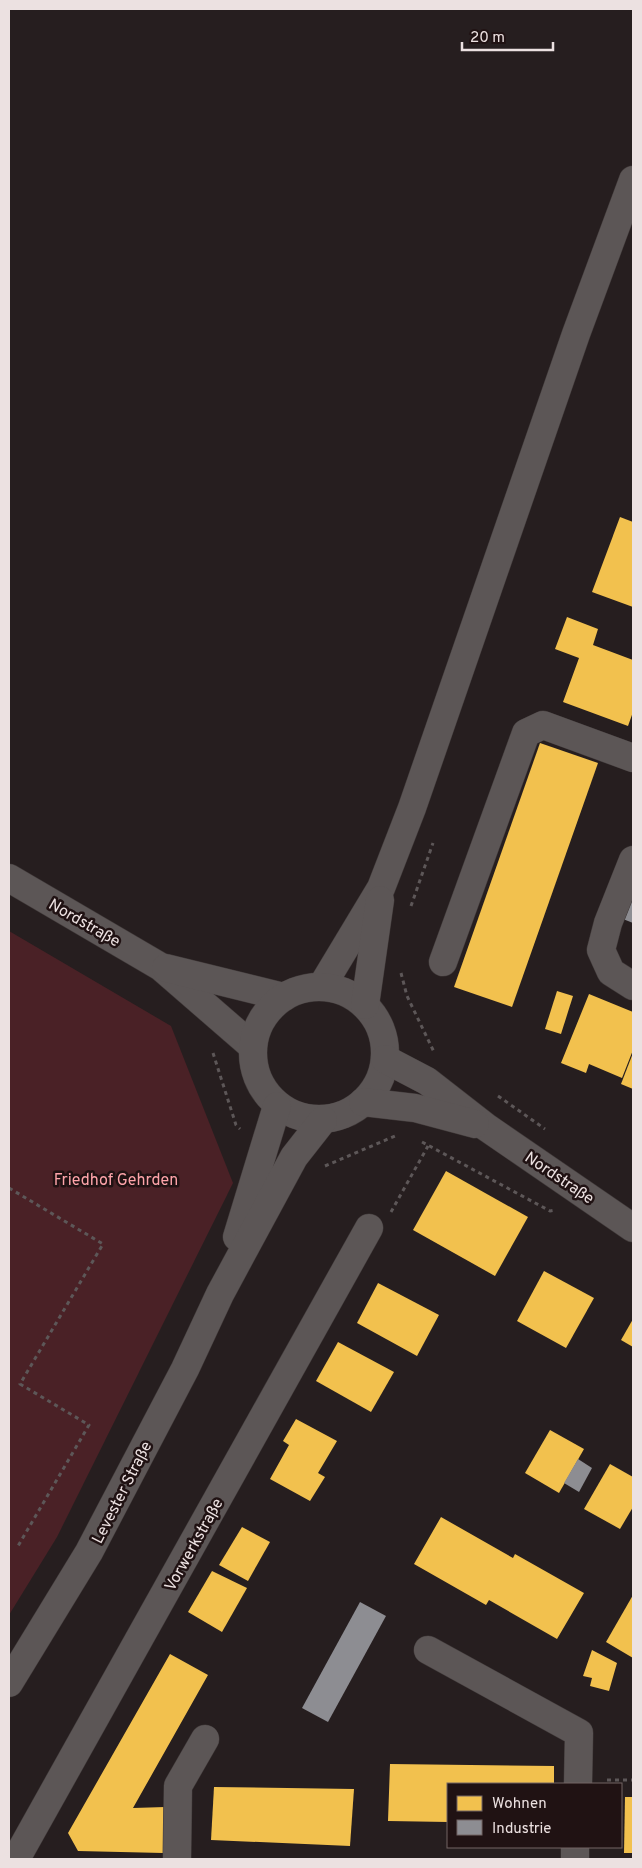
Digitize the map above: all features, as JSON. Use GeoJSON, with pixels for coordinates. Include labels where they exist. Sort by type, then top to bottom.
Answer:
{"type":"FeatureCollection","features":[{"type":"Feature","properties":{"kind":"street"},"geometry":{"type":"LineString","coordinates":[[322,986],[381,888],[412,808],[576,334],[633,180]]}},
{"type":"Feature","properties":{"kind":"street"},"geometry":{"type":"LineString","coordinates":[[443,962],[526,733],[543,725],[633,758]]}},
{"type":"Feature","properties":{"kind":"street"},"geometry":{"type":"LineString","coordinates":[[633,860],[608,923],[601,950],[611,972],[633,986]]}},
{"type":"Feature","properties":{"kind":"street","name":"Nordstraße"},"geometry":{"type":"LineString","coordinates":[[9,878],[161,967],[252,1046]]}},
{"type":"Feature","properties":{"kind":"street"},"geometry":{"type":"LineString","coordinates":[[365,1005],[381,888]]}},
{"type":"Feature","properties":{"kind":"street","name":"Nordstraße"},"geometry":{"type":"LineString","coordinates":[[161,967],[284,996]]}},
{"type":"Feature","properties":{"kind":"street"},"geometry":{"type":"LineString","coordinates":[[322,986],[342,991],[354,997],[373,1014],[382,1033],[385,1059],[382,1075],[374,1091],[363,1102],[351,1111],[338,1117],[323,1120],[293,1115],[277,1106],[260,1087],[253,1067],[252,1046],[257,1027],[268,1009],[284,996],[302,988],[322,986]]}},
{"type":"Feature","properties":{"kind":"street","name":"Nordstraße"},"geometry":{"type":"LineString","coordinates":[[385,1059],[427,1081],[486,1126],[633,1228]]}},
{"type":"Feature","properties":{"kind":"street","name":"Nordstraße"},"geometry":{"type":"LineString","coordinates":[[363,1102],[415,1108],[486,1126]]}},
{"type":"Feature","properties":{"kind":"street","name":"Levester Straße"},"geometry":{"type":"LineString","coordinates":[[220,1294],[277,1106]]}},
{"type":"Feature","properties":{"kind":"street","name":"Levester Straße"},"geometry":{"type":"LineString","coordinates":[[9,1683],[89,1552],[184,1369],[220,1294],[294,1157],[323,1120]]}},
{"type":"Feature","properties":{"kind":"street","name":"Vorwerkstraße"},"geometry":{"type":"LineString","coordinates":[[16,1859],[369,1228]]}},
{"type":"Feature","properties":{"kind":"street"},"geometry":{"type":"LineString","coordinates":[[428,1650],[579,1733],[578,1783]]}},
{"type":"Feature","properties":{"kind":"street"},"geometry":{"type":"LineString","coordinates":[[177,1859],[178,1786],[205,1739]]}},
{"type":"Feature","properties":{"kind":"path"},"geometry":{"type":"LineString","coordinates":[[409,912],[434,840]]}},
{"type":"Feature","properties":{"kind":"path"},"geometry":{"type":"LineString","coordinates":[[399,964],[406,996],[436,1054],[427,1081]]}},
{"type":"Feature","properties":{"kind":"path"},"geometry":{"type":"LineString","coordinates":[[212,1051],[236,1125],[246,1136],[266,1145]]}},
{"type":"Feature","properties":{"kind":"path"},"geometry":{"type":"LineString","coordinates":[[294,1157],[320,1168],[404,1132],[415,1108]]}},
{"type":"Feature","properties":{"kind":"path"},"geometry":{"type":"LineString","coordinates":[[420,1141],[550,1211],[597,1203]]}},
{"type":"Feature","properties":{"kind":"path"},"geometry":{"type":"LineString","coordinates":[[369,1228],[389,1215],[428,1146]]}},
{"type":"Feature","properties":{"kind":"path"},"geometry":{"type":"LineString","coordinates":[[9,1188],[103,1244],[20,1384],[89,1425],[18,1546]]}},
{"type":"Feature","properties":{"kind":"path"},"geometry":{"type":"LineString","coordinates":[[611,1780],[633,1780]]}},
{"type":"Feature","properties":{"kind":"green space","name":"Friedhof Gehrden"},"geometry":{"type":"Polygon","coordinates":[[[9,931],[171,1026],[233,1183],[57,1537],[9,1615],[9,931]]]}},
{"type":"Feature","properties":{"kind":"building: Wohnen"},"geometry":{"type":"Polygon","coordinates":[[[620,517],[633,522],[633,607],[592,592],[620,517]]]}},
{"type":"Feature","properties":{"kind":"building: Wohnen"},"geometry":{"type":"Polygon","coordinates":[[[567,617],[598,629],[593,645],[633,660],[633,712],[628,726],[563,702],[579,658],[555,649],[567,617]]]}},
{"type":"Feature","properties":{"kind":"building: Wohnen"},"geometry":{"type":"Polygon","coordinates":[[[540,743],[598,763],[512,1007],[454,987],[540,743]]]}},
{"type":"Feature","properties":{"kind":"building: Wohnen"},"geometry":{"type":"Polygon","coordinates":[[[557,991],[573,996],[561,1034],[545,1029],[557,991]]]}},
{"type":"Feature","properties":{"kind":"building: Wohnen"},"geometry":{"type":"Polygon","coordinates":[[[589,994],[633,1012],[633,1050],[622,1078],[589,1064],[586,1073],[561,1063],[589,994]]]}},
{"type":"Feature","properties":{"kind":"building: Wohnen"},"geometry":{"type":"Polygon","coordinates":[[[633,1053],[633,1089],[621,1084],[633,1053]]]}},
{"type":"Feature","properties":{"kind":"building: Wohnen"},"geometry":{"type":"Polygon","coordinates":[[[446,1171],[528,1217],[495,1276],[413,1230],[446,1171]]]}},
{"type":"Feature","properties":{"kind":"building: Wohnen"},"geometry":{"type":"Polygon","coordinates":[[[544,1271],[594,1298],[566,1348],[517,1321],[544,1271]]]}},
{"type":"Feature","properties":{"kind":"building: Wohnen"},"geometry":{"type":"Polygon","coordinates":[[[378,1283],[439,1315],[417,1356],[357,1323],[378,1283]]]}},
{"type":"Feature","properties":{"kind":"building: Wohnen"},"geometry":{"type":"Polygon","coordinates":[[[633,1319],[633,1347],[621,1340],[633,1319]]]}},
{"type":"Feature","properties":{"kind":"building: Wohnen"},"geometry":{"type":"Polygon","coordinates":[[[338,1342],[394,1372],[371,1412],[316,1381],[338,1342]]]}},
{"type":"Feature","properties":{"kind":"building: Wohnen"},"geometry":{"type":"Polygon","coordinates":[[[296,1419],[337,1441],[318,1473],[325,1477],[310,1501],[270,1479],[289,1445],[283,1441],[296,1419]]]}},
{"type":"Feature","properties":{"kind":"building: Wohnen"},"geometry":{"type":"Polygon","coordinates":[[[550,1430],[584,1449],[559,1493],[525,1473],[550,1430]]]}},
{"type":"Feature","properties":{"kind":"building: Wohnen"},"geometry":{"type":"Polygon","coordinates":[[[610,1464],[633,1477],[633,1507],[620,1529],[584,1509],[610,1464]]]}},
{"type":"Feature","properties":{"kind":"building: Wohnen"},"geometry":{"type":"Polygon","coordinates":[[[441,1517],[513,1558],[515,1554],[584,1593],[557,1639],[489,1600],[486,1605],[414,1564],[441,1517]]]}},
{"type":"Feature","properties":{"kind":"building: Wohnen"},"geometry":{"type":"Polygon","coordinates":[[[242,1527],[270,1542],[248,1581],[219,1565],[242,1527]]]}},
{"type":"Feature","properties":{"kind":"building: Wohnen"},"geometry":{"type":"Polygon","coordinates":[[[212,1571],[247,1588],[222,1632],[188,1612],[212,1571]]]}},
{"type":"Feature","properties":{"kind":"building: Wohnen"},"geometry":{"type":"Polygon","coordinates":[[[633,1595],[633,1658],[606,1642],[633,1595]]]}},
{"type":"Feature","properties":{"kind":"building: Wohnen"},"geometry":{"type":"Polygon","coordinates":[[[592,1650],[617,1663],[609,1691],[590,1686],[592,1678],[583,1676],[592,1650]]]}},
{"type":"Feature","properties":{"kind":"building: Wohnen"},"geometry":{"type":"Polygon","coordinates":[[[170,1654],[208,1675],[133,1808],[165,1807],[163,1853],[78,1851],[68,1833],[170,1654]]]}},
{"type":"Feature","properties":{"kind":"building: Wohnen"},"geometry":{"type":"Polygon","coordinates":[[[390,1764],[554,1766],[554,1783],[447,1783],[447,1822],[388,1821],[390,1764]]]}},
{"type":"Feature","properties":{"kind":"building: Wohnen"},"geometry":{"type":"Polygon","coordinates":[[[214,1787],[354,1789],[350,1846],[211,1840],[214,1787]]]}},
{"type":"Feature","properties":{"kind":"building: Wohnen"},"geometry":{"type":"Polygon","coordinates":[[[625,1797],[633,1797],[633,1853],[624,1853],[625,1797]]]}},
{"type":"Feature","properties":{"kind":"building: Industrie"},"geometry":{"type":"Polygon","coordinates":[[[633,893],[633,923],[623,919],[633,893]]]}},
{"type":"Feature","properties":{"kind":"building: Industrie"},"geometry":{"type":"Polygon","coordinates":[[[578,1459],[592,1468],[579,1492],[564,1483],[578,1459]]]}},
{"type":"Feature","properties":{"kind":"building: Industrie"},"geometry":{"type":"Polygon","coordinates":[[[360,1602],[386,1616],[328,1722],[302,1708],[360,1602]]]}}]}
